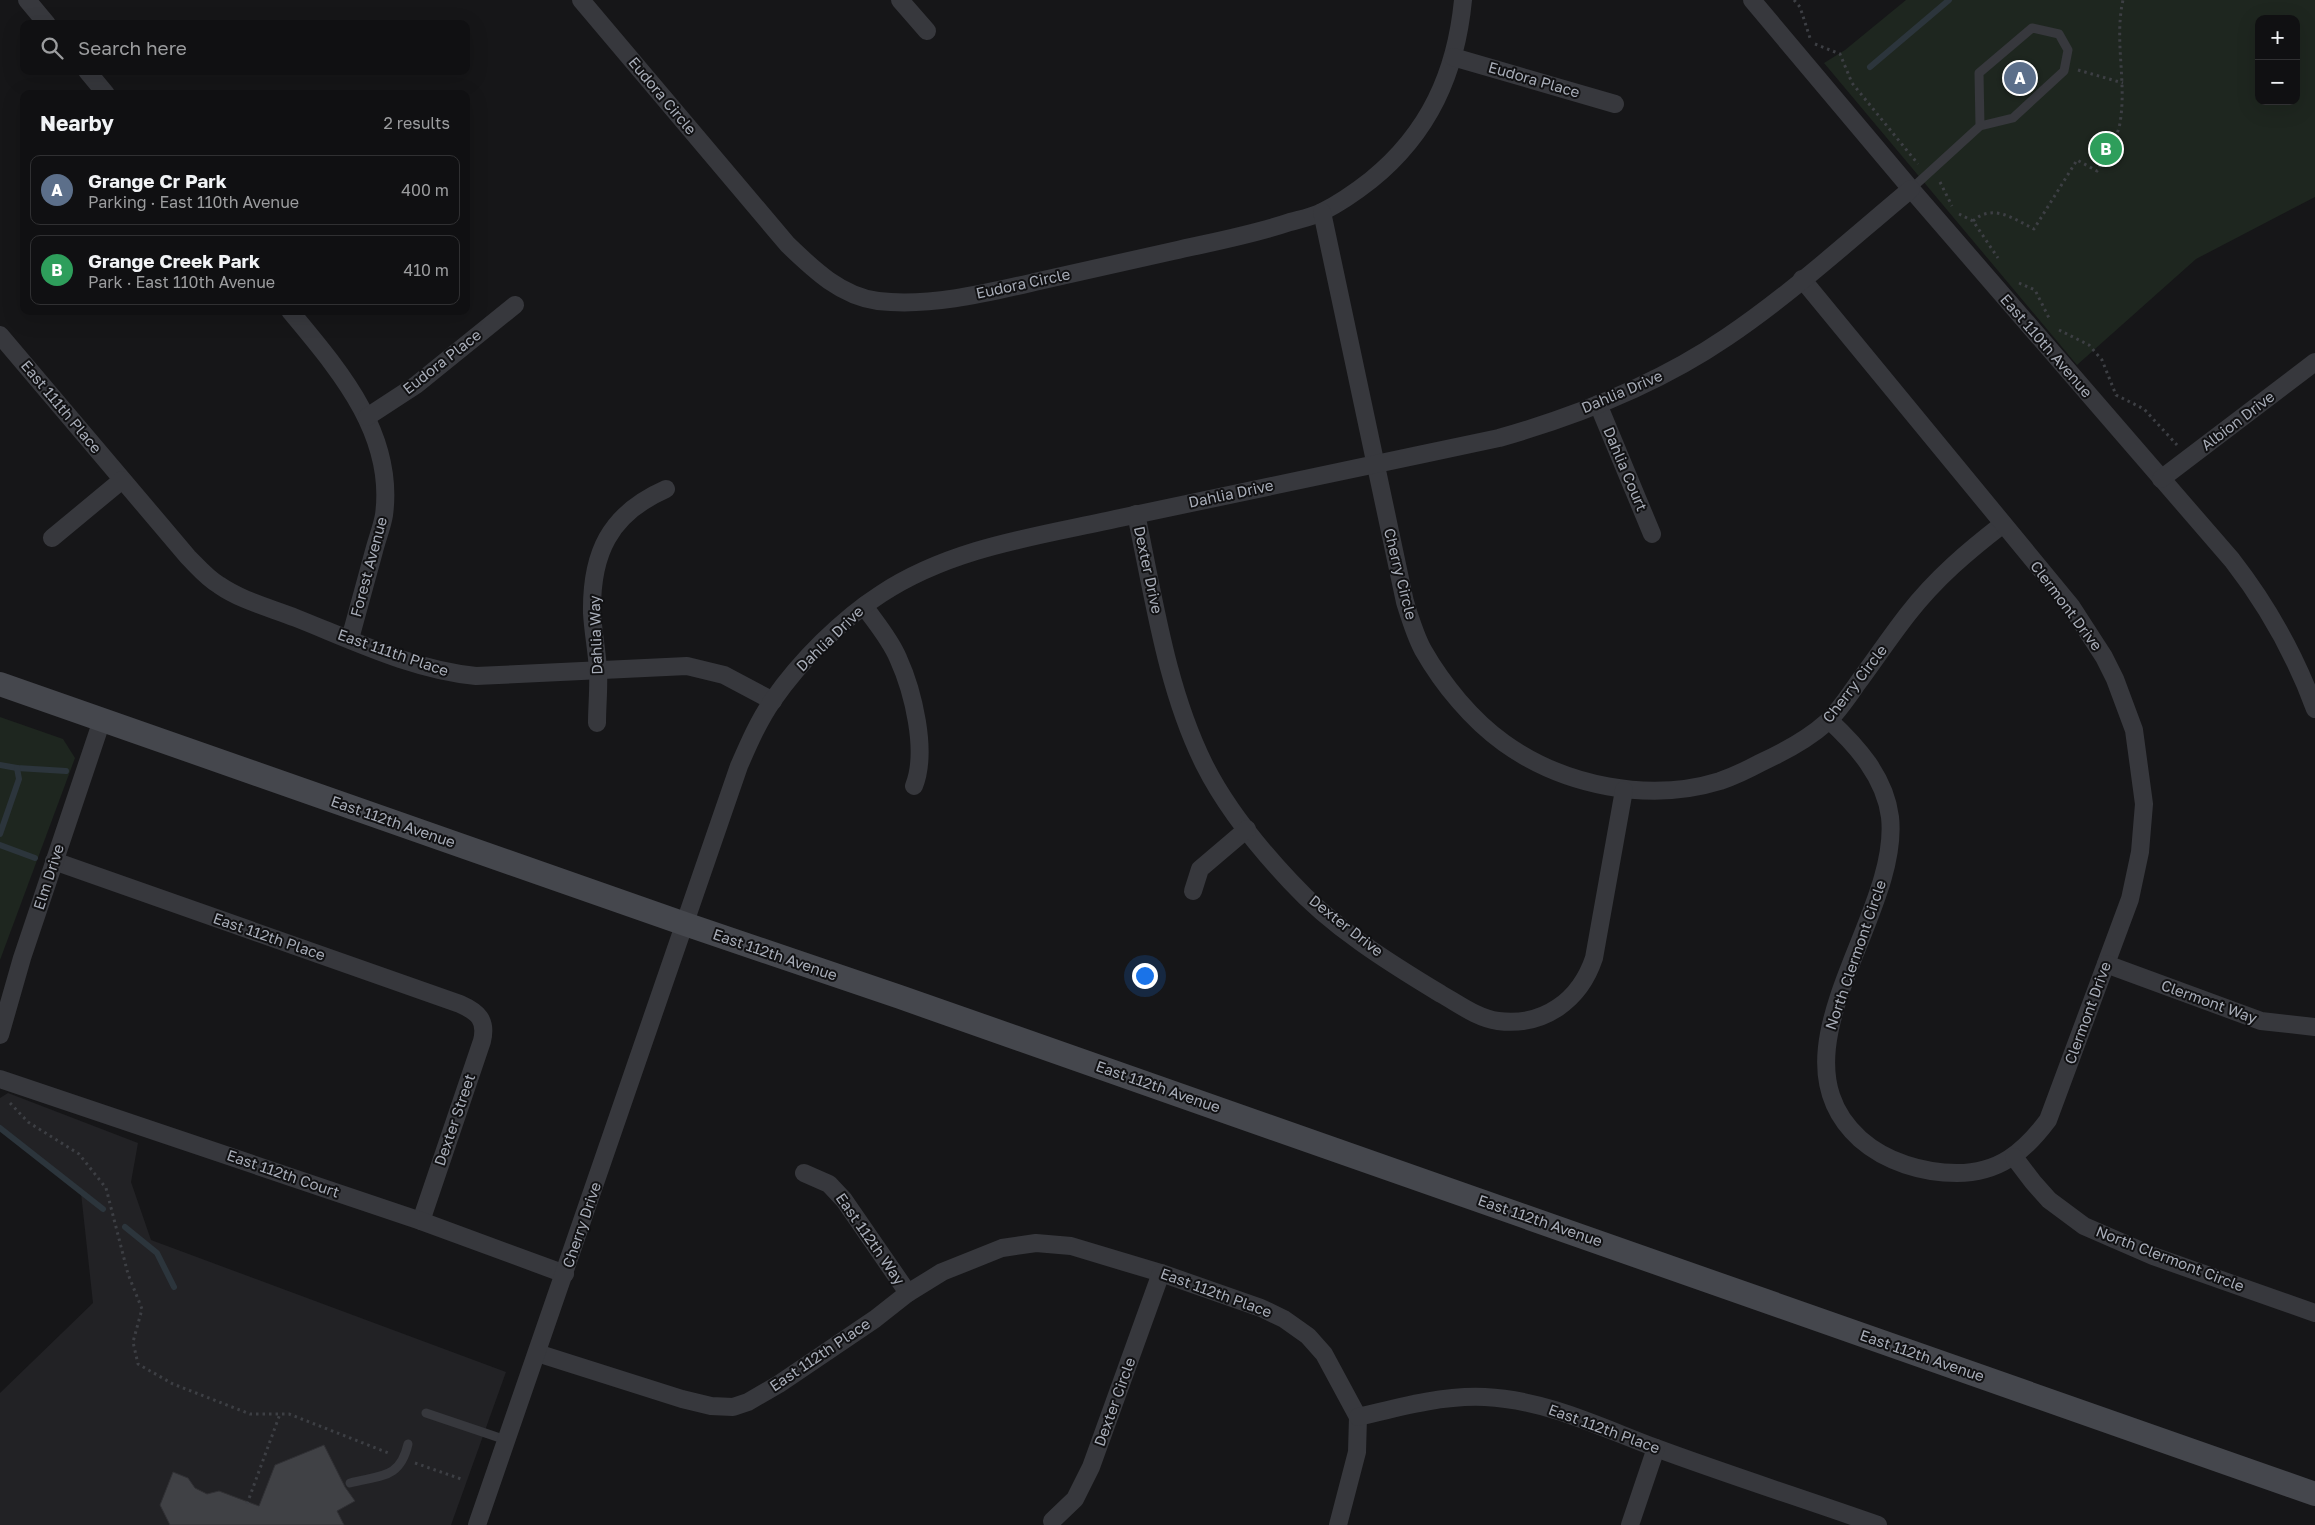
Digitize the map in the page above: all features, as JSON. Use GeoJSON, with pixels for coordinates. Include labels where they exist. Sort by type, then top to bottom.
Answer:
{"type":"FeatureCollection","features":[{"type":"Feature","properties":{"kind":"street"},"geometry":{"type":"LineString","coordinates":[[27,0],[44,20]]}},
{"type":"Feature","properties":{"kind":"street","name":"Eudora Circle"},"geometry":{"type":"LineString","coordinates":[[581,0],[788,245],[812,269],[832,284],[851,294],[876,301],[909,303],[989,293],[1267,230],[1322,212],[1370,180],[1402,151],[1433,107],[1444,86],[1453,57],[1460,26],[1463,0]]}},
{"type":"Feature","properties":{"kind":"street"},"geometry":{"type":"LineString","coordinates":[[900,0],[927,31]]}},
{"type":"Feature","properties":{"kind":"street","name":"East 110th Avenue"},"geometry":{"type":"LineString","coordinates":[[1752,0],[1911,190],[2232,560],[2254,589],[2283,637],[2315,709]]}},
{"type":"Feature","properties":{"kind":"street","name":"Eudora Place"},"geometry":{"type":"LineString","coordinates":[[1453,57],[1615,104]]}},
{"type":"Feature","properties":{"kind":"street"},"geometry":{"type":"LineString","coordinates":[[90,75],[103,90]]}},
{"type":"Feature","properties":{"kind":"street","name":"Dahlia Drive"},"geometry":{"type":"LineString","coordinates":[[685,924],[739,766],[773,701],[794,674],[846,620],[864,606],[910,577],[942,562],[1016,541],[1375,462],[1500,438],[1542,426],[1626,394],[1696,356],[1762,312],[1911,190]]}},
{"type":"Feature","properties":{"kind":"street","name":"Cherry Circle"},"geometry":{"type":"LineString","coordinates":[[1322,212],[1405,602],[1424,651],[1448,687],[1474,716],[1517,751],[1574,777],[1624,790],[1677,789],[1719,781],[1788,750],[1829,720],[1909,613],[1936,581],[1962,556],[2003,524]]}},
{"type":"Feature","properties":{"kind":"street","name":"Clermont Drive"},"geometry":{"type":"LineString","coordinates":[[1802,279],[2071,606],[2104,657],[2134,730],[2144,804],[2140,852],[2130,899],[2048,1120],[2033,1140],[2014,1157]]}},
{"type":"Feature","properties":{"kind":"street","name":"Eudora Place"},"geometry":{"type":"LineString","coordinates":[[367,417],[416,385],[515,305]]}},
{"type":"Feature","properties":{"kind":"street","name":"Forest Avenue"},"geometry":{"type":"LineString","coordinates":[[293,315],[336,366],[367,417],[379,450],[383,470],[384,515],[350,639]]}},
{"type":"Feature","properties":{"kind":"street","name":"East 111th Place"},"geometry":{"type":"LineString","coordinates":[[0,335],[188,557],[219,586],[350,639],[427,668],[452,674],[476,676],[687,666],[724,675],[773,701]]}},
{"type":"Feature","properties":{"kind":"street","name":"Albion Drive"},"geometry":{"type":"LineString","coordinates":[[2161,479],[2315,363]]}},
{"type":"Feature","properties":{"kind":"street","name":"Dahlia Court"},"geometry":{"type":"LineString","coordinates":[[1598,404],[1652,534]]}},
{"type":"Feature","properties":{"kind":"street"},"geometry":{"type":"LineString","coordinates":[[52,538],[122,480]]}},
{"type":"Feature","properties":{"kind":"street","name":"Dahlia Way"},"geometry":{"type":"LineString","coordinates":[[597,723],[598,671],[592,613],[595,569],[599,553],[612,529],[623,517],[654,494],[666,489]]}},
{"type":"Feature","properties":{"kind":"street","name":"Dexter Drive"},"geometry":{"type":"LineString","coordinates":[[1136,514],[1174,683],[1204,764],[1216,784],[1247,829],[1290,881],[1344,929],[1427,986],[1468,1010],[1497,1021],[1514,1022],[1534,1018],[1562,1006],[1581,986],[1589,974],[1594,958],[1610,878],[1624,790]]}},
{"type":"Feature","properties":{"kind":"street"},"geometry":{"type":"LineString","coordinates":[[864,606],[890,643],[905,674],[919,739],[921,764],[914,786]]}},
{"type":"Feature","properties":{"kind":"street","name":"East 112th Avenue"},"geometry":{"type":"LineString","coordinates":[[0,684],[685,924],[900,997],[2315,1494]]}},
{"type":"Feature","properties":{"kind":"street","name":"Elm Drive"},"geometry":{"type":"LineString","coordinates":[[0,1035],[54,861],[102,720]]}},
{"type":"Feature","properties":{"kind":"street","name":"North Clermont Circle"},"geometry":{"type":"LineString","coordinates":[[1829,720],[1853,743],[1873,771],[1883,793],[1890,816],[1890,837],[1883,875],[1837,1001],[1828,1038],[1827,1072],[1830,1091],[1837,1108],[1855,1134],[1869,1146],[1910,1166],[1938,1173],[1966,1173],[1994,1166],[2014,1157],[2049,1200],[2084,1226],[2152,1256],[2315,1313]]}},
{"type":"Feature","properties":{"kind":"street"},"geometry":{"type":"LineString","coordinates":[[1193,891],[1200,870],[1247,829]]}},
{"type":"Feature","properties":{"kind":"street","name":"East 112th Place"},"geometry":{"type":"LineString","coordinates":[[54,861],[460,1004],[476,1012],[482,1019]]}},
{"type":"Feature","properties":{"kind":"street","name":"Cherry Drive"},"geometry":{"type":"LineString","coordinates":[[477,1525],[685,924]]}},
{"type":"Feature","properties":{"kind":"street","name":"Clermont Way"},"geometry":{"type":"LineString","coordinates":[[2106,964],[2261,1021],[2315,1026]]}},
{"type":"Feature","properties":{"kind":"street","name":"Dexter Street"},"geometry":{"type":"LineString","coordinates":[[421,1221],[482,1041],[484,1031],[482,1019]]}},
{"type":"Feature","properties":{"kind":"street","name":"East 112th Court"},"geometry":{"type":"LineString","coordinates":[[2,1079],[421,1221],[565,1274]]}},
{"type":"Feature","properties":{"kind":"street","name":"East 112th Way"},"geometry":{"type":"LineString","coordinates":[[804,1173],[829,1184],[844,1200],[908,1293]]}},
{"type":"Feature","properties":{"kind":"street","name":"East 112th Place"},"geometry":{"type":"LineString","coordinates":[[537,1353],[682,1399],[711,1406],[733,1407],[748,1402],[779,1384],[875,1319],[908,1293],[942,1272],[988,1252],[1036,1243],[1071,1246],[1161,1273],[1261,1308],[1284,1319],[1308,1336],[1324,1354],[1358,1417],[1429,1402],[1485,1397],[1523,1401],[1559,1411],[1656,1448],[1878,1525]]}},
{"type":"Feature","properties":{"kind":"street","name":"Dexter Circle"},"geometry":{"type":"LineString","coordinates":[[1052,1521],[1075,1499],[1091,1467],[1161,1273]]}},
{"type":"Feature","properties":{"kind":"street"},"geometry":{"type":"LineString","coordinates":[[1338,1525],[1357,1452],[1358,1417]]}},
{"type":"Feature","properties":{"kind":"street"},"geometry":{"type":"LineString","coordinates":[[1630,1525],[1656,1448]]}},
{"type":"Feature","properties":{"kind":"lane"},"geometry":{"type":"LineString","coordinates":[[1911,190],[1980,126],[2013,118],[2064,72],[2068,50],[2059,34],[2032,28],[1979,73],[1980,126]]}},
{"type":"Feature","properties":{"kind":"lane"},"geometry":{"type":"LineString","coordinates":[[426,1413],[506,1440]]}},
{"type":"Feature","properties":{"kind":"lane"},"geometry":{"type":"LineString","coordinates":[[350,1483],[395,1471],[404,1459],[408,1444]]}},
{"type":"Feature","properties":{"kind":"path"},"geometry":{"type":"LineString","coordinates":[[1794,0],[1800,7],[1811,43],[1840,54],[1852,83],[1927,175],[1941,182],[1955,212],[1973,220],[2003,266]]}},
{"type":"Feature","properties":{"kind":"path"},"geometry":{"type":"LineString","coordinates":[[1973,220],[1981,214],[2001,212],[2034,229],[2077,160],[2097,171],[2120,125],[2123,83],[2121,30],[2123,0]]}},
{"type":"Feature","properties":{"kind":"path"},"geometry":{"type":"LineString","coordinates":[[2064,72],[2079,70],[2123,83]]}},
{"type":"Feature","properties":{"kind":"path"},"geometry":{"type":"LineString","coordinates":[[2013,281],[2035,290],[2050,319]]}},
{"type":"Feature","properties":{"kind":"path"},"geometry":{"type":"LineString","coordinates":[[2054,327],[2089,345],[2102,360],[2116,396],[2144,409],[2189,458]]}},
{"type":"Feature","properties":{"kind":"path"},"geometry":{"type":"LineString","coordinates":[[2,1079],[2,1095],[28,1122],[79,1154],[106,1188],[128,1274],[142,1309],[134,1342],[138,1364],[173,1384],[250,1414],[289,1414],[404,1459],[464,1480]]}},
{"type":"Feature","properties":{"kind":"path"},"geometry":{"type":"LineString","coordinates":[[247,1504],[280,1414]]}},
{"type":"Feature","properties":{"kind":"shaded area"},"geometry":{"type":"Polygon","coordinates":[[[1906,0],[2315,0],[2315,197],[2196,259],[2077,365],[1824,63],[1845,50],[1906,0]]]}},
{"type":"Feature","properties":{"kind":"shaded area"},"geometry":{"type":"Polygon","coordinates":[[[0,717],[63,739],[75,758],[0,960],[0,717]]]}},
{"type":"Feature","properties":{"kind":"shaded area"},"geometry":{"type":"Polygon","coordinates":[[[8,1093],[138,1143],[131,1182],[151,1240],[506,1372],[451,1525],[0,1525],[0,1393],[93,1303],[81,1193],[0,1125],[0,1098],[8,1093]]]}},
{"type":"Feature","properties":{"kind":"building"},"geometry":{"type":"Polygon","coordinates":[[[324,1445],[345,1487],[355,1501],[337,1511],[344,1525],[170,1525],[160,1505],[173,1472],[188,1478],[195,1488],[207,1494],[219,1491],[259,1506],[275,1465],[324,1445]]]}},
{"type":"Feature","properties":{"kind":"waterway"},"geometry":{"type":"LineString","coordinates":[[1870,67],[1949,0]]}},
{"type":"Feature","properties":{"kind":"waterway"},"geometry":{"type":"LineString","coordinates":[[0,765],[66,771]]}},
{"type":"Feature","properties":{"kind":"waterway"},"geometry":{"type":"LineString","coordinates":[[0,834],[19,779],[17,768]]}},
{"type":"Feature","properties":{"kind":"waterway"},"geometry":{"type":"LineString","coordinates":[[0,845],[35,858]]}},
{"type":"Feature","properties":{"kind":"waterway"},"geometry":{"type":"LineString","coordinates":[[0,1128],[103,1209]]}},
{"type":"Feature","properties":{"kind":"waterway"},"geometry":{"type":"LineString","coordinates":[[125,1227],[157,1253],[174,1287]]}},
{"type":"Feature","properties":{"kind":"place","name":"Grange Cr Park"},"geometry":{"type":"Point","coordinates":[2020,78]}},
{"type":"Feature","properties":{"kind":"place","name":"Grange Creek Park"},"geometry":{"type":"Point","coordinates":[2106,149]}}]}
